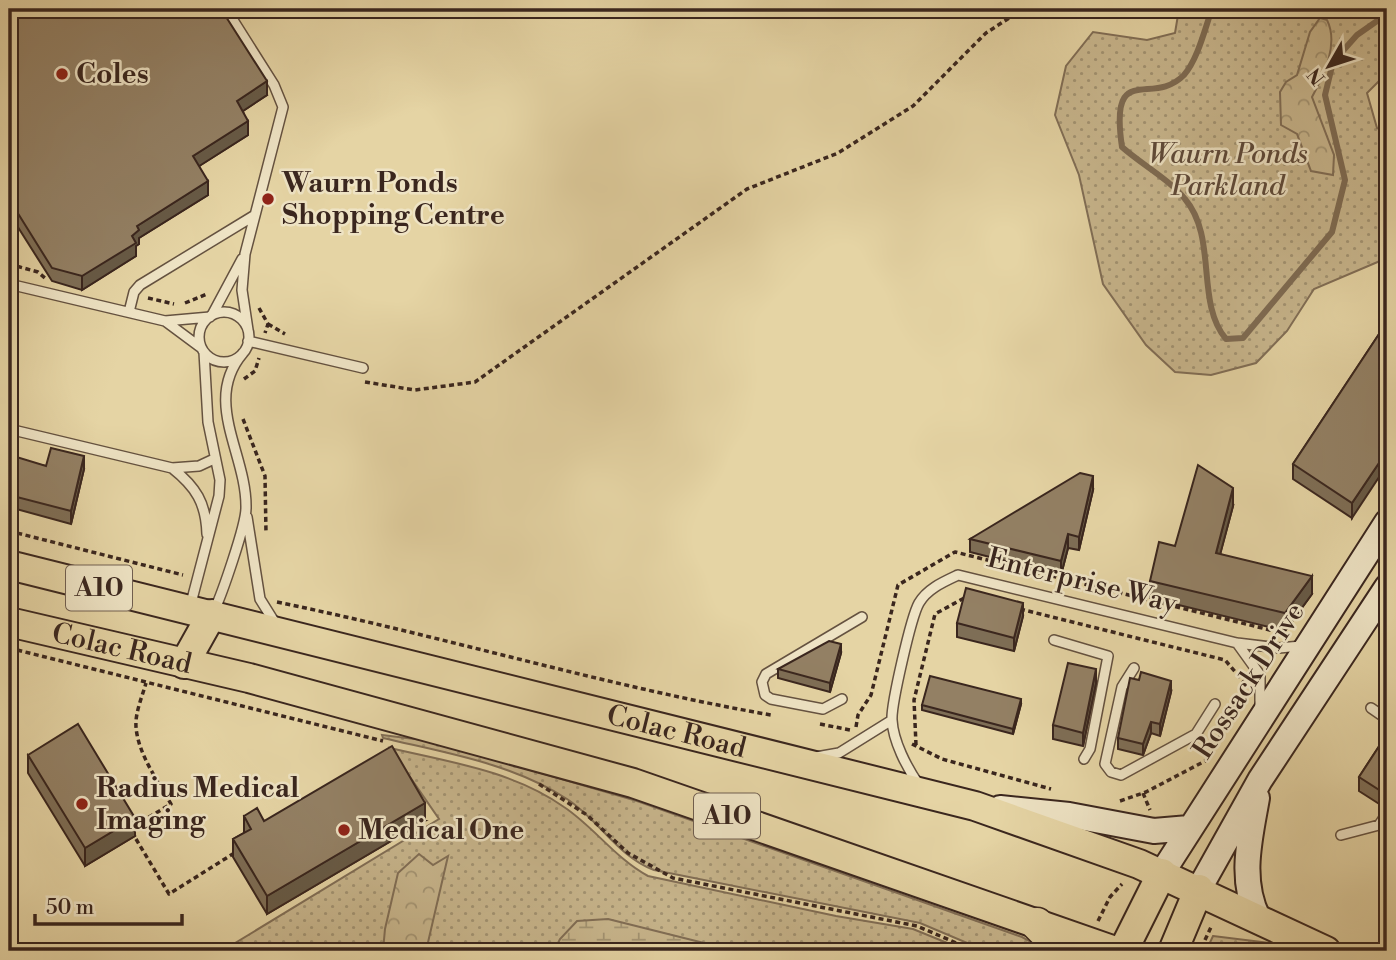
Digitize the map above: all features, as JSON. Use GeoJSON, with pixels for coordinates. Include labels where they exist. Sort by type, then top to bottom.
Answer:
{"type":"FeatureCollection","features":[{"type":"Feature","properties":{"kind":"highway","name":"Colac Road"},"geometry":{"type":"LineString","coordinates":[[9,565],[975,806],[1072,838],[1162,873],[1326,951]]}},
{"type":"Feature","properties":{"kind":"highway"},"geometry":{"type":"LineString","coordinates":[[184,663],[201,612]]}},
{"type":"Feature","properties":{"kind":"highway","name":"Colac Road"},"geometry":{"type":"LineString","coordinates":[[9,622],[184,663],[633,783],[1115,951]]}},
{"type":"Feature","properties":{"kind":"highway"},"geometry":{"type":"LineString","coordinates":[[1123,951],[1162,873]]}},
{"type":"Feature","properties":{"kind":"highway"},"geometry":{"type":"LineString","coordinates":[[1173,951],[1199,889]]}},
{"type":"Feature","properties":{"kind":"highway"},"geometry":{"type":"LineString","coordinates":[[1037,924],[1052,940],[1056,951]]}},
{"type":"Feature","properties":{"kind":"main road","name":"Rossack Drive"},"geometry":{"type":"LineString","coordinates":[[1162,873],[1188,828],[1311,643],[1387,522]]}},
{"type":"Feature","properties":{"kind":"main road"},"geometry":{"type":"LineString","coordinates":[[1199,889],[1260,780],[1387,587],[1359,569]]}},
{"type":"Feature","properties":{"kind":"main road"},"geometry":{"type":"LineString","coordinates":[[1258,918],[1249,892],[1247,865],[1260,780]]}},
{"type":"Feature","properties":{"kind":"main road"},"geometry":{"type":"LineString","coordinates":[[975,806],[1069,815],[1154,831],[1188,828]]}},
{"type":"Feature","properties":{"kind":"lane"},"geometry":{"type":"LineString","coordinates":[[226,9],[274,85],[282,104],[245,254],[242,295],[248,341],[243,354],[228,373],[223,400],[240,459],[260,599],[282,632]]}},
{"type":"Feature","properties":{"kind":"lane"},"geometry":{"type":"LineString","coordinates":[[130,312],[133,294],[140,285],[255,215]]}},
{"type":"Feature","properties":{"kind":"lane"},"geometry":{"type":"LineString","coordinates":[[201,612],[197,580],[219,496],[220,480],[214,459],[200,331],[245,254]]}},
{"type":"Feature","properties":{"kind":"lane"},"geometry":{"type":"LineString","coordinates":[[9,284],[165,321],[225,312],[233,314],[248,330]]}},
{"type":"Feature","properties":{"kind":"lane"},"geometry":{"type":"LineString","coordinates":[[165,321],[220,362],[230,361],[243,354]]}},
{"type":"Feature","properties":{"kind":"lane"},"geometry":{"type":"LineString","coordinates":[[248,341],[363,368]]}},
{"type":"Feature","properties":{"kind":"lane"},"geometry":{"type":"LineString","coordinates":[[9,429],[172,468],[199,466],[214,459]]}},
{"type":"Feature","properties":{"kind":"lane"},"geometry":{"type":"LineString","coordinates":[[172,468],[202,499],[206,514],[206,546]]}},
{"type":"Feature","properties":{"kind":"lane"},"geometry":{"type":"LineString","coordinates":[[201,612],[223,590],[246,511]]}},
{"type":"Feature","properties":{"kind":"lane","name":"Enterprise Way"},"geometry":{"type":"LineString","coordinates":[[923,792],[907,768],[892,720],[912,622],[919,602],[929,591],[958,575],[1237,643],[1293,649],[1311,643]]}},
{"type":"Feature","properties":{"kind":"lane"},"geometry":{"type":"LineString","coordinates":[[842,699],[823,709],[771,699],[765,695],[762,682],[766,674],[862,617]]}},
{"type":"Feature","properties":{"kind":"lane"},"geometry":{"type":"LineString","coordinates":[[1054,640],[1108,656],[1090,749],[1084,759]]}},
{"type":"Feature","properties":{"kind":"lane"},"geometry":{"type":"LineString","coordinates":[[1237,643],[1260,675],[1261,719]]}},
{"type":"Feature","properties":{"kind":"lane"},"geometry":{"type":"LineString","coordinates":[[1135,668],[1122,687],[1105,764],[1111,772],[1121,775],[1196,734],[1215,704]]}},
{"type":"Feature","properties":{"kind":"lane"},"geometry":{"type":"LineString","coordinates":[[1371,708],[1387,719]]}},
{"type":"Feature","properties":{"kind":"lane"},"geometry":{"type":"LineString","coordinates":[[793,760],[839,753],[892,720]]}},
{"type":"Feature","properties":{"kind":"lane"},"geometry":{"type":"LineString","coordinates":[[1341,835],[1379,825],[1387,813]]}},
{"type":"Feature","properties":{"kind":"path"},"geometry":{"type":"LineString","coordinates":[[349,365],[362,381],[415,390],[475,382],[747,190],[838,153],[913,106],[986,33],[1023,9]]}},
{"type":"Feature","properties":{"kind":"path"},"geometry":{"type":"LineString","coordinates":[[9,264],[38,272]]}},
{"type":"Feature","properties":{"kind":"path"},"geometry":{"type":"LineString","coordinates":[[9,531],[164,568],[197,580]]}},
{"type":"Feature","properties":{"kind":"path"},"geometry":{"type":"LineString","coordinates":[[968,554],[1281,633]]}},
{"type":"Feature","properties":{"kind":"path"},"geometry":{"type":"LineString","coordinates":[[279,603],[399,628],[701,703],[778,717]]}},
{"type":"Feature","properties":{"kind":"path"},"geometry":{"type":"LineString","coordinates":[[1264,646],[1274,631]]}},
{"type":"Feature","properties":{"kind":"path"},"geometry":{"type":"LineString","coordinates":[[9,648],[385,742]]}},
{"type":"Feature","properties":{"kind":"path"},"geometry":{"type":"LineString","coordinates":[[1116,802],[1146,792],[1205,762],[1245,686],[1243,681],[1252,664]]}},
{"type":"Feature","properties":{"kind":"path"},"geometry":{"type":"LineString","coordinates":[[132,827],[171,804],[145,758],[137,733],[136,724],[146,683]]}},
{"type":"Feature","properties":{"kind":"path"},"geometry":{"type":"LineString","coordinates":[[816,723],[871,733]]}},
{"type":"Feature","properties":{"kind":"path"},"geometry":{"type":"LineString","coordinates":[[898,740],[942,759],[1055,790]]}},
{"type":"Feature","properties":{"kind":"path"},"geometry":{"type":"LineString","coordinates":[[530,779],[551,789],[587,815],[628,853],[673,878],[917,926],[975,951]]}},
{"type":"Feature","properties":{"kind":"path"},"geometry":{"type":"LineString","coordinates":[[136,839],[169,894],[239,850]]}},
{"type":"Feature","properties":{"kind":"green space","name":"Waurn Ponds Parkland"},"geometry":{"type":"Polygon","coordinates":[[[1179,9],[1387,9],[1387,73],[1367,93],[1377,128],[1387,132],[1387,258],[1314,289],[1287,331],[1256,363],[1211,375],[1175,372],[1146,345],[1103,284],[1079,175],[1055,115],[1066,66],[1093,32],[1147,40],[1175,33],[1179,9]]]}},
{"type":"Feature","properties":{"kind":"green space"},"geometry":{"type":"Polygon","coordinates":[[[1320,18],[1327,20],[1331,49],[1312,97],[1334,155],[1333,175],[1311,171],[1297,134],[1281,125],[1280,92],[1286,82],[1297,75],[1310,32],[1320,18]]]}},
{"type":"Feature","properties":{"kind":"green space"},"geometry":{"type":"Polygon","coordinates":[[[382,735],[431,741],[637,801],[1022,937],[1041,951],[986,951],[920,923],[654,870],[641,864],[619,847],[578,807],[546,787],[501,768],[383,738],[382,735]]]}},
{"type":"Feature","properties":{"kind":"green space"},"geometry":{"type":"Polygon","coordinates":[[[390,748],[480,769],[524,785],[575,815],[625,860],[648,876],[836,916],[913,929],[967,951],[222,951],[439,819],[390,748]]]}},
{"type":"Feature","properties":{"kind":"green space"},"geometry":{"type":"Polygon","coordinates":[[[419,854],[433,865],[448,856],[426,951],[383,951],[385,929],[398,873],[419,854]]]}},
{"type":"Feature","properties":{"kind":"green space"},"geometry":{"type":"Polygon","coordinates":[[[608,919],[736,951],[554,951],[560,939],[577,921],[608,919]]]}},
{"type":"Feature","properties":{"kind":"green space"},"geometry":{"type":"Polygon","coordinates":[[[1213,936],[1278,944],[1295,951],[1206,951],[1213,936]]]}},
{"type":"Feature","properties":{"kind":"building"},"geometry":{"type":"Polygon","coordinates":[[[9,9],[178,9],[181,12],[186,9],[221,9],[267,81],[237,101],[248,121],[193,156],[208,181],[137,226],[139,230],[132,236],[136,243],[82,276],[52,268],[9,199],[9,9]]]}},
{"type":"Feature","properties":{"kind":"building"},"geometry":{"type":"Polygon","coordinates":[[[1387,322],[1387,451],[1352,503],[1293,464],[1387,322]]]}},
{"type":"Feature","properties":{"kind":"building"},"geometry":{"type":"Polygon","coordinates":[[[51,448],[84,456],[71,511],[9,495],[10,455],[46,466],[51,448]]]}},
{"type":"Feature","properties":{"kind":"building"},"geometry":{"type":"Polygon","coordinates":[[[1198,465],[1233,488],[1216,553],[1312,576],[1285,613],[1150,581],[1159,542],[1175,546],[1198,465]]]}},
{"type":"Feature","properties":{"kind":"building"},"geometry":{"type":"Polygon","coordinates":[[[1080,473],[1093,476],[1079,537],[1068,534],[1061,561],[970,539],[1080,473]]]}},
{"type":"Feature","properties":{"kind":"building"},"geometry":{"type":"Polygon","coordinates":[[[966,588],[1023,603],[1014,638],[957,623],[966,588]]]}},
{"type":"Feature","properties":{"kind":"building"},"geometry":{"type":"Polygon","coordinates":[[[829,641],[841,644],[830,683],[778,669],[829,641]]]}},
{"type":"Feature","properties":{"kind":"building"},"geometry":{"type":"Polygon","coordinates":[[[1068,663],[1096,669],[1083,733],[1053,725],[1068,663]]]}},
{"type":"Feature","properties":{"kind":"building"},"geometry":{"type":"Polygon","coordinates":[[[1141,672],[1171,681],[1160,724],[1151,722],[1143,744],[1118,738],[1130,678],[1139,680],[1141,672]]]}},
{"type":"Feature","properties":{"kind":"building"},"geometry":{"type":"Polygon","coordinates":[[[930,676],[1021,699],[1013,729],[922,705],[930,676]]]}},
{"type":"Feature","properties":{"kind":"building","name":"Radius Medical Imaging"},"geometry":{"type":"Polygon","coordinates":[[[78,724],[135,818],[85,848],[28,755],[78,724]]]}},
{"type":"Feature","properties":{"kind":"building"},"geometry":{"type":"Polygon","coordinates":[[[1387,734],[1387,788],[1384,793],[1359,777],[1387,734]]]}},
{"type":"Feature","properties":{"kind":"building","name":"Medical One"},"geometry":{"type":"Polygon","coordinates":[[[392,746],[425,803],[267,896],[233,839],[251,829],[244,816],[257,808],[264,821],[392,746]]]}},
{"type":"Feature","properties":{"kind":"waterway"},"geometry":{"type":"LineString","coordinates":[[1212,9],[1197,52],[1184,75],[1172,84],[1127,94],[1122,103],[1120,120],[1122,147],[1171,185],[1185,199],[1195,215],[1201,232],[1211,307],[1226,339],[1243,338],[1332,232],[1345,180],[1325,95],[1333,62],[1357,35],[1387,14]]}},
{"type":"Feature","properties":{"kind":"place","name":"Coles"},"geometry":{"type":"Point","coordinates":[62,74]}},
{"type":"Feature","properties":{"kind":"place","name":"Waurn Ponds Shopping Centre"},"geometry":{"type":"Point","coordinates":[268,199]}},
{"type":"Feature","properties":{"kind":"place","name":"Radius Medical Imaging"},"geometry":{"type":"Point","coordinates":[82,804]}},
{"type":"Feature","properties":{"kind":"place","name":"Medical One"},"geometry":{"type":"Point","coordinates":[344,830]}}]}
